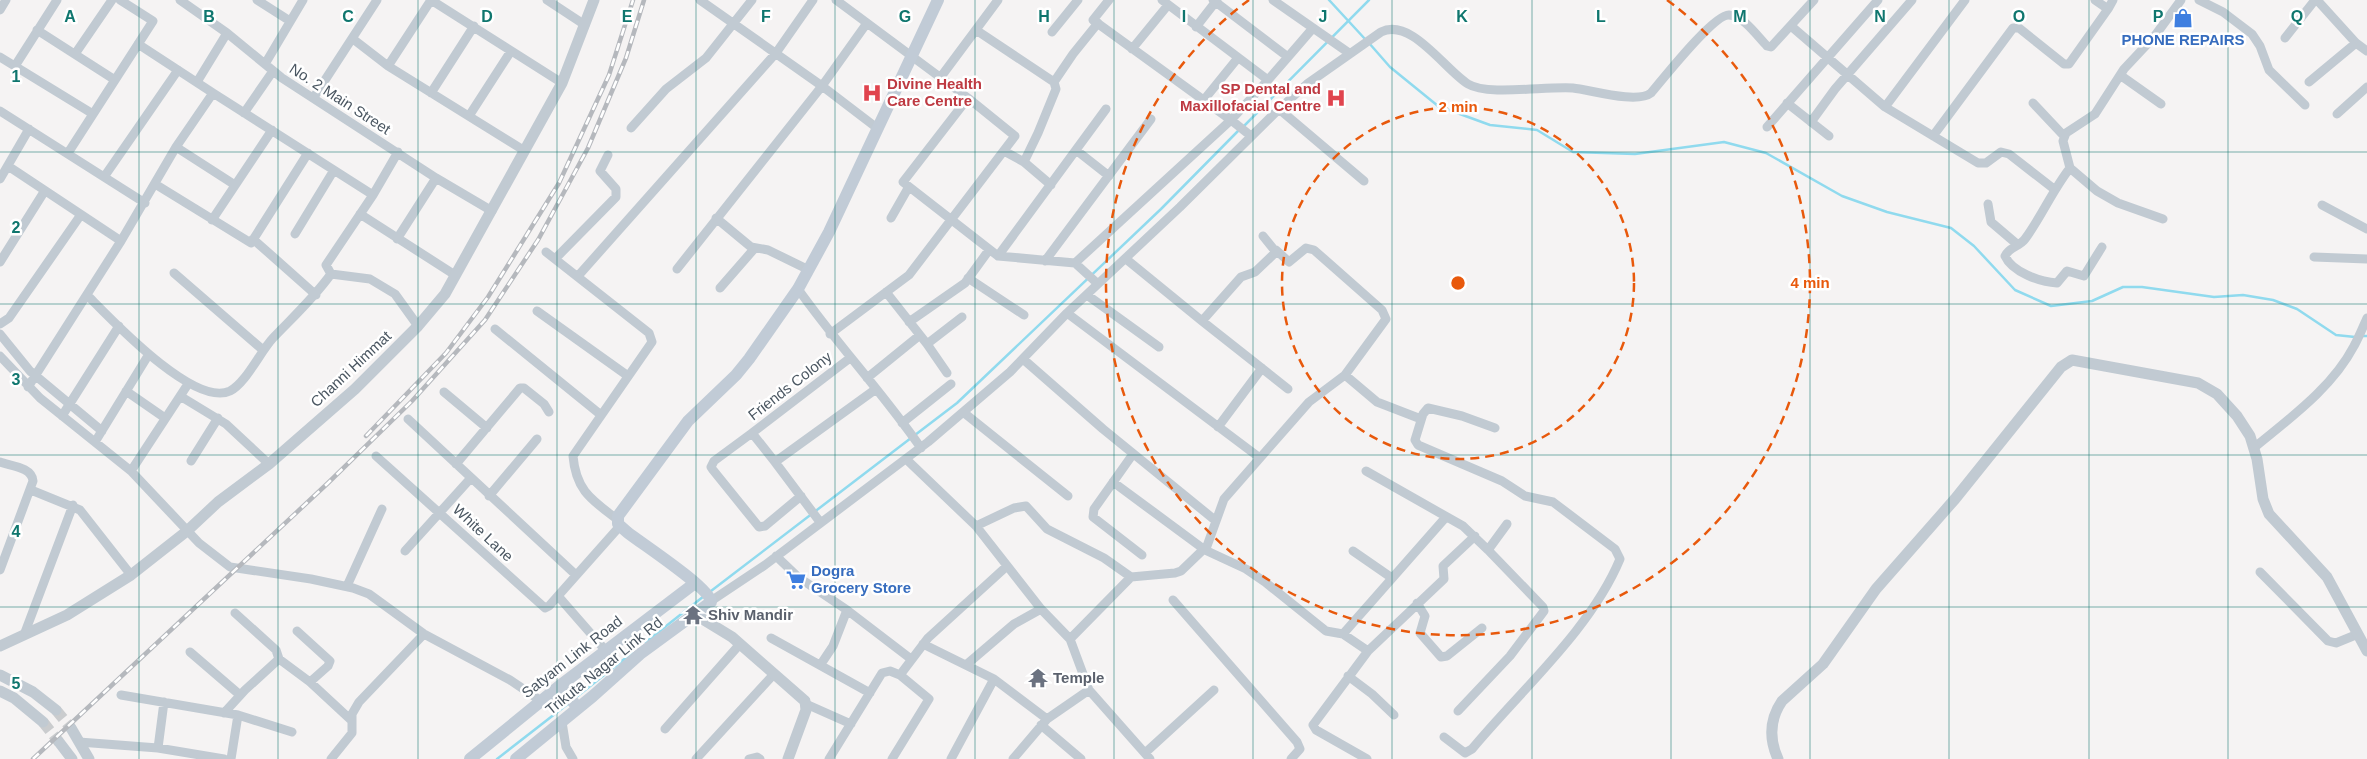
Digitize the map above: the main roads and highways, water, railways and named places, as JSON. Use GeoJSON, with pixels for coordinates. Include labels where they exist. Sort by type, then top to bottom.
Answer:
{"type":"FeatureCollection","features":[{"type":"Feature","properties":{"kind":"main road"},"geometry":{"type":"LineString","coordinates":[[698,585],[619,523],[619,514],[688,421],[742,368],[798,289],[809,270],[938,0]]}},
{"type":"Feature","properties":{"kind":"main road","name":"Trikuta Nagar Link Rd"},"geometry":{"type":"LineString","coordinates":[[516,759],[562,722],[576,705],[640,654],[696,615],[711,599],[698,585]]}},
{"type":"Feature","properties":{"kind":"main road","name":"Satyam Link Road"},"geometry":{"type":"LineString","coordinates":[[470,759],[541,701],[562,688],[606,651],[698,585]]}},
{"type":"Feature","properties":{"kind":"main road"},"geometry":{"type":"LineString","coordinates":[[562,688],[576,705]]}},
{"type":"Feature","properties":{"kind":"waterway"},"geometry":{"type":"LineString","coordinates":[[1329,0],[1365,39]]}},
{"type":"Feature","properties":{"kind":"waterway"},"geometry":{"type":"LineString","coordinates":[[1243,127],[1369,0]]}},
{"type":"Feature","properties":{"kind":"waterway"},"geometry":{"type":"LineString","coordinates":[[1369,43],[1390,67],[1438,106],[1490,125],[1537,130],[1573,152],[1635,154],[1724,142],[1766,153],[1842,196],[1887,212],[1951,228],[1974,246],[2015,290],[2051,306],[2092,301],[2123,287],[2142,287],[2214,297],[2243,295],[2273,300],[2297,309],[2336,335],[2355,337]]}},
{"type":"Feature","properties":{"kind":"waterway"},"geometry":{"type":"LineString","coordinates":[[915,435],[957,403],[1161,209],[1239,130]]}},
{"type":"Feature","properties":{"kind":"waterway"},"geometry":{"type":"LineString","coordinates":[[2360,336],[2367,336]]}},
{"type":"Feature","properties":{"kind":"waterway"},"geometry":{"type":"LineString","coordinates":[[711,591],[911,438]]}},
{"type":"Feature","properties":{"kind":"waterway"},"geometry":{"type":"LineString","coordinates":[[646,642],[704,596]]}},
{"type":"Feature","properties":{"kind":"waterway"},"geometry":{"type":"LineString","coordinates":[[575,698],[632,653]]}},
{"type":"Feature","properties":{"kind":"waterway"},"geometry":{"type":"LineString","coordinates":[[497,759],[569,703]]}},
{"type":"Feature","properties":{"kind":"tunnel"},"geometry":{"type":"LineString","coordinates":[[56,710],[71,728]]}},
{"type":"Feature","properties":{"kind":"tunnel"},"geometry":{"type":"LineString","coordinates":[[43,722],[59,742]]}},
{"type":"Feature","properties":{"kind":"railway"},"geometry":{"type":"LineString","coordinates":[[366,436],[446,353],[488,297],[559,183],[609,75],[633,0]]}},
{"type":"Feature","properties":{"kind":"railway"},"geometry":{"type":"LineString","coordinates":[[33,759],[328,483],[412,401],[485,320],[538,240],[588,148],[626,58],[644,0]]}},
{"type":"Feature","properties":{"kind":"place","name":"PHONE REPAIRS"},"geometry":{"type":"Point","coordinates":[2183,18]}},
{"type":"Feature","properties":{"kind":"place","name":"Divine Health Care Centre"},"geometry":{"type":"Point","coordinates":[872,93]}},
{"type":"Feature","properties":{"kind":"place","name":"SP Dental and Maxillofacial Centre"},"geometry":{"type":"Point","coordinates":[1336,98]}},
{"type":"Feature","properties":{"kind":"place","name":"Dogra Grocery Store"},"geometry":{"type":"Point","coordinates":[796,580]}},
{"type":"Feature","properties":{"kind":"place","name":"Shiv Mandir"},"geometry":{"type":"Point","coordinates":[693,615]}},
{"type":"Feature","properties":{"kind":"place","name":"Temple"},"geometry":{"type":"Point","coordinates":[1038,678]}}]}
